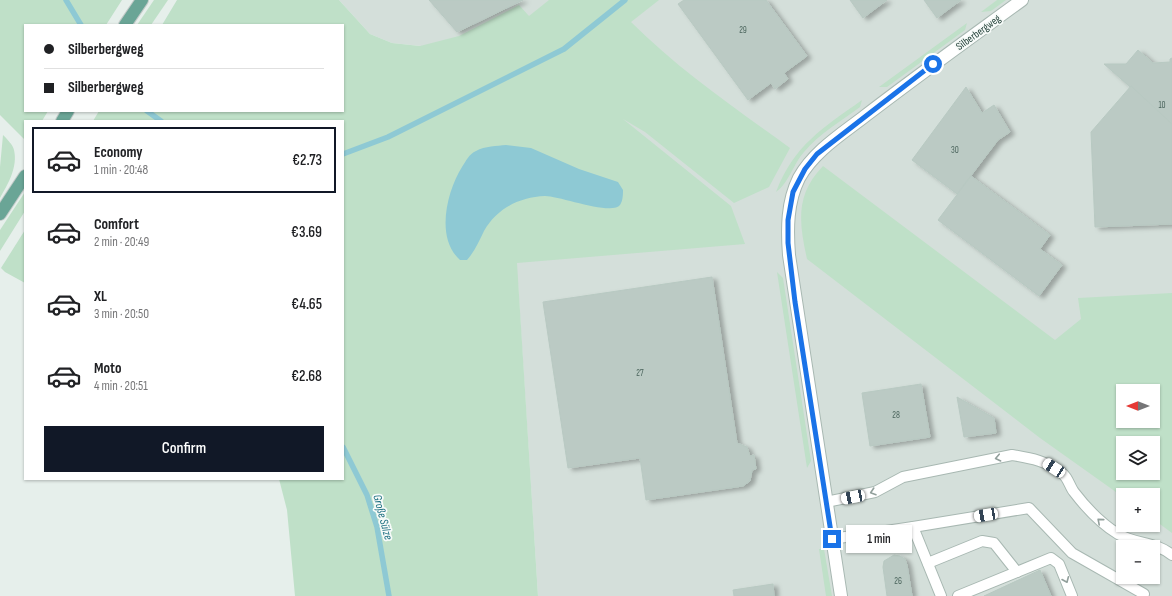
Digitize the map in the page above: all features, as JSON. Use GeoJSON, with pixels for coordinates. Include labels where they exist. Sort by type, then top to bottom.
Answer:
{"type":"FeatureCollection","features":[{"type":"Feature","properties":{"kind":"main road"},"geometry":{"type":"LineString","coordinates":[[126,24],[142,0]]}},
{"type":"Feature","properties":{"kind":"main road"},"geometry":{"type":"LineString","coordinates":[[0,214],[24,178]]}},
{"type":"Feature","properties":{"kind":"street","name":"Silberbergweg"},"geometry":{"type":"LineString","coordinates":[[841,596],[789,256],[788,220],[793,192],[809,163],[827,146],[909,81],[1022,0]]}},
{"type":"Feature","properties":{"kind":"lane"},"geometry":{"type":"LineString","coordinates":[[826,502],[875,492],[903,477],[1012,456],[1026,457],[1044,462],[1064,474],[1086,508],[1102,524],[1135,542],[1152,545],[1172,555]]}},
{"type":"Feature","properties":{"kind":"lane"},"geometry":{"type":"LineString","coordinates":[[832,539],[1029,508],[1072,553],[1144,594]]}},
{"type":"Feature","properties":{"kind":"lane"},"geometry":{"type":"LineString","coordinates":[[913,527],[941,596]]}},
{"type":"Feature","properties":{"kind":"lane"},"geometry":{"type":"LineString","coordinates":[[928,563],[982,541],[994,543],[1017,572]]}},
{"type":"Feature","properties":{"kind":"lane"},"geometry":{"type":"LineString","coordinates":[[958,596],[1051,558],[1059,564],[1072,596]]}},
{"type":"Feature","properties":{"kind":"shaded area"},"geometry":{"type":"Polygon","coordinates":[[[339,0],[1172,0],[1172,596],[538,596],[518,284],[421,46],[392,43],[370,34],[339,0]]]}},
{"type":"Feature","properties":{"kind":"green space"},"geometry":{"type":"Polygon","coordinates":[[[0,0],[122,0],[107,24],[24,24],[24,112],[47,112],[43,120],[24,120],[24,139],[0,115],[0,0]]]}},
{"type":"Feature","properties":{"kind":"green space"},"geometry":{"type":"Polygon","coordinates":[[[154,0],[168,0],[152,24],[138,24],[154,0]]]}},
{"type":"Feature","properties":{"kind":"green space"},"geometry":{"type":"Polygon","coordinates":[[[177,0],[339,0],[370,34],[392,43],[420,46],[459,36],[519,5],[529,16],[549,0],[659,0],[631,22],[649,40],[688,72],[790,148],[769,187],[734,203],[645,132],[623,119],[731,206],[745,244],[517,263],[538,596],[295,596],[287,510],[279,480],[344,480],[344,120],[94,120],[98,112],[344,112],[344,24],[163,24],[177,0]]]}},
{"type":"Feature","properties":{"kind":"green space"},"geometry":{"type":"Polygon","coordinates":[[[997,0],[1006,0],[991,11],[981,12],[997,0]]]}},
{"type":"Feature","properties":{"kind":"green space"},"geometry":{"type":"Polygon","coordinates":[[[967,23],[965,30],[887,87],[879,87],[967,23]]]}},
{"type":"Feature","properties":{"kind":"green space"},"geometry":{"type":"Polygon","coordinates":[[[862,100],[860,107],[830,128],[810,145],[800,157],[784,184],[776,192],[783,176],[792,162],[811,139],[822,129],[862,100]]]}},
{"type":"Feature","properties":{"kind":"green space"},"geometry":{"type":"Polygon","coordinates":[[[3,135],[10,142],[13,148],[15,163],[12,175],[0,198],[0,167],[3,135]]]}},
{"type":"Feature","properties":{"kind":"green space"},"geometry":{"type":"Polygon","coordinates":[[[823,166],[1055,340],[1081,319],[1078,298],[1172,293],[1172,533],[1160,524],[1160,488],[1116,488],[1116,492],[1040,438],[807,259],[801,221],[804,199],[814,177],[823,166]]]}},
{"type":"Feature","properties":{"kind":"green space"},"geometry":{"type":"Polygon","coordinates":[[[24,194],[24,213],[0,251],[0,230],[24,194]]]}},
{"type":"Feature","properties":{"kind":"green space"},"geometry":{"type":"Polygon","coordinates":[[[24,232],[24,282],[5,272],[1,268],[24,232]]]}},
{"type":"Feature","properties":{"kind":"green space"},"geometry":{"type":"Polygon","coordinates":[[[777,272],[783,278],[811,461],[807,468],[777,272]]]}},
{"type":"Feature","properties":{"kind":"green space"},"geometry":{"type":"Polygon","coordinates":[[[819,549],[824,549],[832,596],[826,596],[819,549]]]}},
{"type":"Feature","properties":{"kind":"water"},"geometry":{"type":"Polygon","coordinates":[[[506,145],[531,148],[579,169],[618,182],[623,190],[623,198],[620,205],[615,208],[597,207],[545,196],[518,201],[502,210],[489,223],[470,257],[467,260],[460,260],[452,251],[448,240],[446,227],[448,201],[452,189],[462,167],[471,154],[483,148],[506,145]]]}},
{"type":"Feature","properties":{"kind":"building"},"geometry":{"type":"Polygon","coordinates":[[[429,0],[523,0],[457,32],[429,0]]]}},
{"type":"Feature","properties":{"kind":"building"},"geometry":{"type":"Polygon","coordinates":[[[684,0],[766,0],[807,56],[784,73],[788,79],[775,89],[771,83],[748,100],[678,4],[684,0]]]}},
{"type":"Feature","properties":{"kind":"building"},"geometry":{"type":"Polygon","coordinates":[[[850,0],[887,0],[863,18],[850,0]]]}},
{"type":"Feature","properties":{"kind":"building"},"geometry":{"type":"Polygon","coordinates":[[[924,0],[961,0],[937,18],[924,0]]]}},
{"type":"Feature","properties":{"kind":"building"},"geometry":{"type":"Polygon","coordinates":[[[1138,50],[1153,63],[1170,62],[1170,59],[1172,58],[1172,124],[1104,64],[1126,64],[1138,50]]]}},
{"type":"Feature","properties":{"kind":"building"},"geometry":{"type":"Polygon","coordinates":[[[1131,86],[1172,124],[1172,224],[1095,227],[1091,132],[1131,86]]]}},
{"type":"Feature","properties":{"kind":"building"},"geometry":{"type":"Polygon","coordinates":[[[966,87],[982,113],[994,105],[1010,132],[998,140],[957,194],[912,160],[966,87]]]}},
{"type":"Feature","properties":{"kind":"building"},"geometry":{"type":"Polygon","coordinates":[[[971,176],[1050,235],[1040,249],[1062,265],[1039,296],[938,220],[971,176]]]}},
{"type":"Feature","properties":{"kind":"building"},"geometry":{"type":"Polygon","coordinates":[[[712,277],[737,443],[747,447],[750,456],[754,455],[756,469],[752,470],[750,481],[743,486],[646,500],[640,458],[568,468],[543,302],[712,277]]]}},
{"type":"Feature","properties":{"kind":"building"},"geometry":{"type":"Polygon","coordinates":[[[921,384],[930,437],[870,446],[862,393],[921,384]]]}},
{"type":"Feature","properties":{"kind":"building"},"geometry":{"type":"Polygon","coordinates":[[[957,397],[994,418],[996,433],[964,437],[957,397]]]}},
{"type":"Feature","properties":{"kind":"building"},"geometry":{"type":"Polygon","coordinates":[[[894,555],[905,559],[912,596],[887,596],[883,567],[884,561],[894,555]]]}},
{"type":"Feature","properties":{"kind":"building"},"geometry":{"type":"Polygon","coordinates":[[[1040,570],[1051,596],[984,596],[1040,570]]]}},
{"type":"Feature","properties":{"kind":"building"},"geometry":{"type":"Polygon","coordinates":[[[773,584],[774,596],[734,596],[733,590],[773,584]]]}},
{"type":"Feature","properties":{"kind":"waterway","name":"Große Sülze"},"geometry":{"type":"LineString","coordinates":[[66,0],[80,24]]}},
{"type":"Feature","properties":{"kind":"waterway"},"geometry":{"type":"LineString","coordinates":[[344,154],[388,137],[564,49],[625,0]]}},
{"type":"Feature","properties":{"kind":"waterway","name":"Große Sülze"},"geometry":{"type":"LineString","coordinates":[[148,112],[160,120]]}},
{"type":"Feature","properties":{"kind":"waterway","name":"Große Sülze"},"geometry":{"type":"LineString","coordinates":[[344,449],[367,495],[377,527],[389,596]]}},
{"type":"Feature","properties":{"kind":"route"},"geometry":{"type":"LineString","coordinates":[[832,539],[789,256],[788,220],[793,192],[798,180],[817,154],[909,81],[933,64]]}}]}
